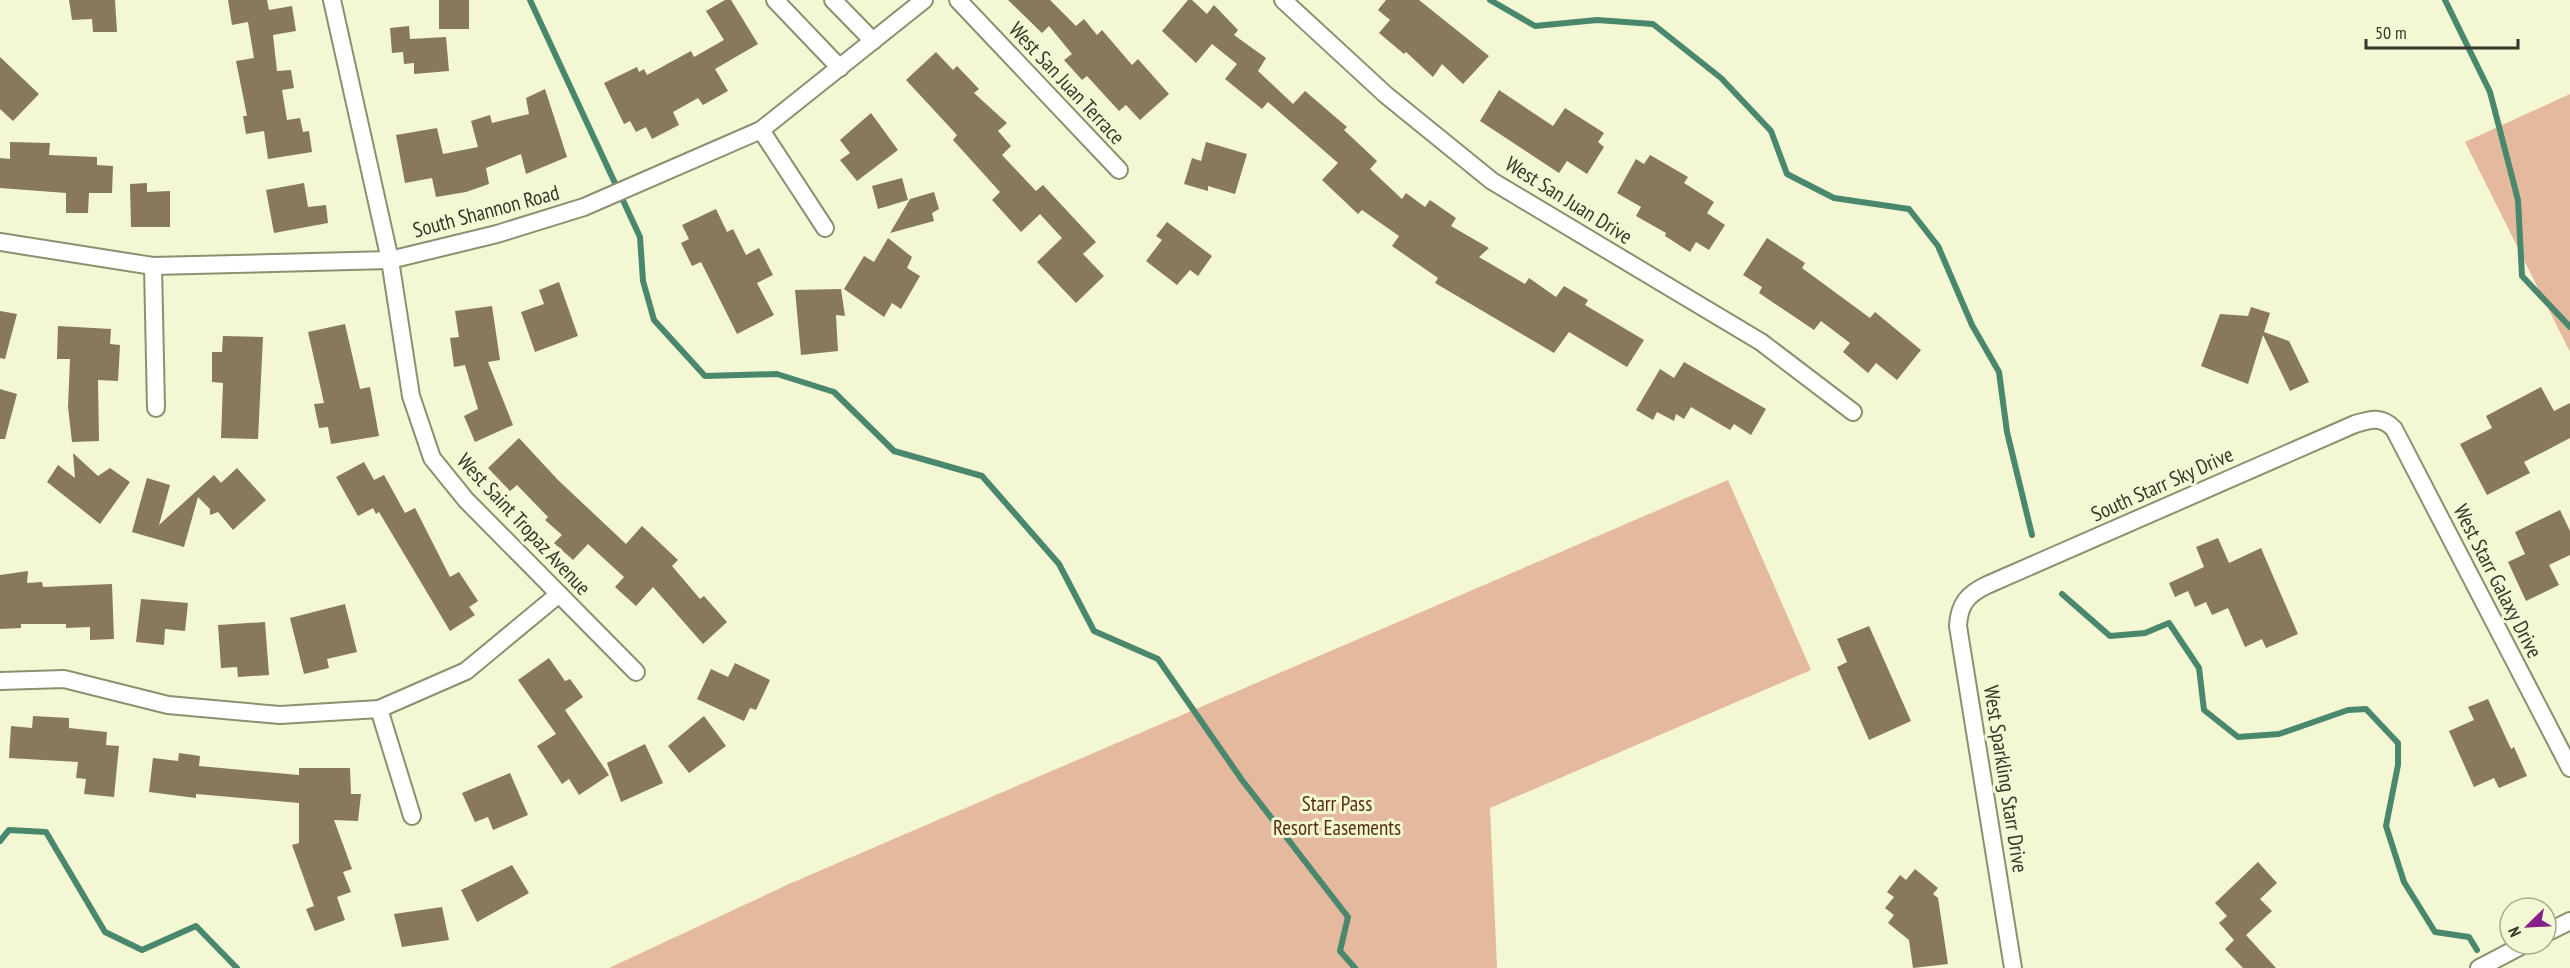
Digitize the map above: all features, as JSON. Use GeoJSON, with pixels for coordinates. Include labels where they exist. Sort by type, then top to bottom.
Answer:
{"type":"FeatureCollection","features":[{"type":"Feature","properties":{"kind":"street","name":"West Saint Tropaz Avenue"},"geometry":{"type":"LineString","coordinates":[[332,0],[390,260],[411,396],[432,458],[466,500],[636,672]]}},
{"type":"Feature","properties":{"kind":"street"},"geometry":{"type":"LineString","coordinates":[[775,0],[840,68]]}},
{"type":"Feature","properties":{"kind":"street"},"geometry":{"type":"LineString","coordinates":[[833,0],[873,41]]}},
{"type":"Feature","properties":{"kind":"street","name":"South Shannon Road"},"geometry":{"type":"LineString","coordinates":[[0,242],[153,266],[390,260],[497,234],[584,207],[761,130],[924,0]]}},
{"type":"Feature","properties":{"kind":"street","name":"West San Juan Terrace"},"geometry":{"type":"LineString","coordinates":[[958,0],[1119,170]]}},
{"type":"Feature","properties":{"kind":"street","name":"West San Juan Drive"},"geometry":{"type":"LineString","coordinates":[[1283,0],[1386,94],[1492,181],[1761,342],[1853,412]]}},
{"type":"Feature","properties":{"kind":"street"},"geometry":{"type":"LineString","coordinates":[[761,130],[825,228]]}},
{"type":"Feature","properties":{"kind":"street"},"geometry":{"type":"LineString","coordinates":[[153,266],[156,408]]}},
{"type":"Feature","properties":{"kind":"street","name":"South Starr Sky Drive"},"geometry":{"type":"LineString","coordinates":[[1965,599],[1987,585],[2322,438],[2371,419],[2381,419]]}},
{"type":"Feature","properties":{"kind":"street","name":"West Starr Galaxy Drive"},"geometry":{"type":"LineString","coordinates":[[2381,419],[2387,421],[2400,439],[2570,768]]}},
{"type":"Feature","properties":{"kind":"street"},"geometry":{"type":"LineString","coordinates":[[0,681],[64,679],[168,705],[280,715],[379,709],[466,672],[558,594]]}},
{"type":"Feature","properties":{"kind":"street","name":"West Sparkling Starr Drive"},"geometry":{"type":"LineString","coordinates":[[1965,599],[1959,612],[1958,626],[2013,968]]}},
{"type":"Feature","properties":{"kind":"street"},"geometry":{"type":"LineString","coordinates":[[379,709],[412,816]]}},
{"type":"Feature","properties":{"kind":"street"},"geometry":{"type":"LineString","coordinates":[[2479,968],[2502,956]]}},
{"type":"Feature","properties":{"kind":"green space"},"geometry":{"type":"Polygon","coordinates":[[[2570,94],[2570,352],[2465,142],[2570,94]]]}},
{"type":"Feature","properties":{"kind":"green space","name":"Starr Pass Resort Easements"},"geometry":{"type":"Polygon","coordinates":[[[1728,480],[1811,670],[1490,808],[1497,968],[609,968],[789,884],[1728,480]]]}},
{"type":"Feature","properties":{"kind":"building"},"geometry":{"type":"Polygon","coordinates":[[[69,0],[115,0],[117,32],[93,32],[92,19],[72,20],[69,0]]]}},
{"type":"Feature","properties":{"kind":"building"},"geometry":{"type":"Polygon","coordinates":[[[228,0],[267,0],[269,10],[292,6],[296,31],[273,35],[277,71],[291,70],[294,88],[282,90],[287,120],[300,118],[303,132],[309,131],[312,152],[268,159],[264,131],[246,134],[243,116],[247,116],[236,61],[254,58],[248,22],[232,25],[228,0]]]}},
{"type":"Feature","properties":{"kind":"building"},"geometry":{"type":"Polygon","coordinates":[[[439,0],[469,0],[469,29],[439,29],[439,0]]]}},
{"type":"Feature","properties":{"kind":"building"},"geometry":{"type":"Polygon","coordinates":[[[725,0],[731,0],[758,44],[715,69],[728,91],[703,105],[698,98],[673,112],[679,125],[652,139],[646,127],[636,132],[630,121],[624,124],[604,83],[637,67],[639,72],[644,69],[647,75],[691,51],[694,57],[724,40],[706,11],[725,0]]]}},
{"type":"Feature","properties":{"kind":"building"},"geometry":{"type":"Polygon","coordinates":[[[1008,0],[1050,0],[1076,26],[1084,19],[1097,35],[1102,30],[1132,65],[1138,59],[1169,94],[1140,120],[1126,105],[1119,111],[1087,76],[1082,80],[1064,60],[1072,54],[1049,26],[1042,33],[1008,0]]]}},
{"type":"Feature","properties":{"kind":"building"},"geometry":{"type":"Polygon","coordinates":[[[1188,0],[1192,0],[1207,14],[1214,5],[1238,30],[1234,35],[1266,58],[1258,71],[1293,104],[1305,91],[1347,127],[1344,130],[1377,161],[1370,169],[1402,199],[1406,193],[1425,207],[1430,200],[1456,218],[1451,226],[1489,248],[1479,257],[1525,284],[1529,278],[1556,297],[1564,286],[1588,300],[1585,305],[1644,340],[1627,367],[1569,332],[1554,353],[1435,283],[1438,278],[1392,246],[1399,236],[1362,210],[1358,214],[1322,180],[1338,163],[1268,102],[1262,109],[1225,79],[1237,64],[1212,44],[1196,63],[1162,31],[1188,0]]]}},
{"type":"Feature","properties":{"kind":"building"},"geometry":{"type":"Polygon","coordinates":[[[1386,0],[1419,0],[1489,56],[1463,84],[1442,64],[1433,77],[1406,52],[1404,54],[1379,33],[1390,20],[1378,10],[1386,0]]]}},
{"type":"Feature","properties":{"kind":"building"},"geometry":{"type":"Polygon","coordinates":[[[409,26],[410,39],[446,37],[449,71],[414,74],[414,63],[404,64],[403,52],[392,53],[390,28],[409,26]]]}},
{"type":"Feature","properties":{"kind":"building"},"geometry":{"type":"Polygon","coordinates":[[[936,52],[953,70],[957,66],[979,89],[974,93],[1007,123],[998,131],[1011,146],[1002,155],[1036,191],[1043,185],[1096,242],[1083,254],[1104,276],[1076,303],[1037,262],[1062,238],[1040,214],[1021,232],[992,200],[1000,192],[953,140],[957,135],[906,80],[936,52]]]}},
{"type":"Feature","properties":{"kind":"building"},"geometry":{"type":"Polygon","coordinates":[[[0,57],[39,94],[13,121],[0,109],[0,57]]]}},
{"type":"Feature","properties":{"kind":"building"},"geometry":{"type":"Polygon","coordinates":[[[545,89],[567,157],[526,174],[521,154],[486,168],[489,184],[466,192],[436,197],[432,178],[405,183],[396,135],[437,128],[443,154],[478,147],[471,121],[490,115],[492,123],[529,114],[526,98],[545,89]]]}},
{"type":"Feature","properties":{"kind":"building"},"geometry":{"type":"Polygon","coordinates":[[[1499,90],[1553,126],[1565,108],[1604,133],[1598,142],[1604,147],[1587,174],[1567,161],[1559,173],[1480,121],[1499,90]]]}},
{"type":"Feature","properties":{"kind":"building"},"geometry":{"type":"Polygon","coordinates":[[[871,113],[898,150],[857,181],[840,160],[850,153],[840,140],[871,113]]]}},
{"type":"Feature","properties":{"kind":"building"},"geometry":{"type":"Polygon","coordinates":[[[10,142],[50,143],[49,155],[97,157],[97,165],[113,166],[112,193],[89,193],[88,213],[66,213],[66,193],[0,188],[0,158],[10,159],[10,142]]]}},
{"type":"Feature","properties":{"kind":"building"},"geometry":{"type":"Polygon","coordinates":[[[1206,142],[1247,154],[1235,194],[1208,186],[1208,191],[1184,184],[1192,158],[1201,161],[1206,142]]]}},
{"type":"Feature","properties":{"kind":"building"},"geometry":{"type":"Polygon","coordinates":[[[1650,155],[1688,177],[1684,183],[1714,202],[1707,213],[1725,225],[1709,250],[1696,242],[1690,252],[1665,236],[1666,233],[1636,216],[1641,207],[1617,193],[1636,159],[1644,164],[1650,155]]]}},
{"type":"Feature","properties":{"kind":"building"},"geometry":{"type":"Polygon","coordinates":[[[902,178],[908,200],[878,209],[872,186],[902,178]]]}},
{"type":"Feature","properties":{"kind":"building"},"geometry":{"type":"Polygon","coordinates":[[[147,183],[147,192],[170,191],[170,227],[131,227],[130,184],[147,183]]]}},
{"type":"Feature","properties":{"kind":"building"},"geometry":{"type":"Polygon","coordinates":[[[304,183],[308,207],[326,205],[328,223],[274,233],[266,190],[304,183]]]}},
{"type":"Feature","properties":{"kind":"building"},"geometry":{"type":"Polygon","coordinates":[[[934,192],[939,209],[932,213],[934,221],[890,233],[910,199],[934,192]]]}},
{"type":"Feature","properties":{"kind":"building"},"geometry":{"type":"Polygon","coordinates":[[[716,209],[727,232],[733,229],[746,255],[759,248],[773,275],[757,283],[774,315],[737,334],[701,262],[692,266],[681,243],[689,239],[682,225],[716,209]]]}},
{"type":"Feature","properties":{"kind":"building"},"geometry":{"type":"Polygon","coordinates":[[[1167,222],[1212,256],[1198,276],[1190,270],[1177,285],[1146,261],[1162,240],[1156,236],[1167,222]]]}},
{"type":"Feature","properties":{"kind":"building"},"geometry":{"type":"Polygon","coordinates":[[[888,238],[912,257],[907,268],[920,276],[901,309],[892,303],[884,317],[844,289],[864,256],[874,262],[888,238]]]}},
{"type":"Feature","properties":{"kind":"building"},"geometry":{"type":"Polygon","coordinates":[[[1767,238],[1805,263],[1802,268],[1870,318],[1875,312],[1921,350],[1897,380],[1876,363],[1868,373],[1843,352],[1850,343],[1821,321],[1814,330],[1759,293],[1762,287],[1743,275],[1767,238]]]}},
{"type":"Feature","properties":{"kind":"building"},"geometry":{"type":"Polygon","coordinates":[[[559,282],[578,336],[535,352],[521,312],[544,304],[539,290],[559,282]]]}},
{"type":"Feature","properties":{"kind":"building"},"geometry":{"type":"Polygon","coordinates":[[[841,289],[845,316],[836,315],[838,351],[801,355],[795,290],[841,289]]]}},
{"type":"Feature","properties":{"kind":"building"},"geometry":{"type":"Polygon","coordinates":[[[492,306],[500,360],[488,362],[513,425],[475,442],[464,416],[478,409],[465,365],[454,367],[450,338],[459,337],[455,311],[492,306]]]}},
{"type":"Feature","properties":{"kind":"building"},"geometry":{"type":"Polygon","coordinates":[[[2251,307],[2270,313],[2264,332],[2289,341],[2309,382],[2290,391],[2263,335],[2248,384],[2201,366],[2220,314],[2248,316],[2251,307]]]}},
{"type":"Feature","properties":{"kind":"building"},"geometry":{"type":"Polygon","coordinates":[[[0,311],[17,314],[5,359],[0,358],[0,311]]]}},
{"type":"Feature","properties":{"kind":"building"},"geometry":{"type":"Polygon","coordinates":[[[345,324],[360,389],[370,387],[379,436],[331,444],[328,427],[319,428],[314,404],[324,403],[308,332],[345,324]]]}},
{"type":"Feature","properties":{"kind":"building"},"geometry":{"type":"Polygon","coordinates":[[[58,326],[111,329],[110,344],[120,345],[118,381],[98,380],[99,441],[72,442],[68,407],[70,359],[57,359],[58,326]]]}},
{"type":"Feature","properties":{"kind":"building"},"geometry":{"type":"Polygon","coordinates":[[[223,336],[263,337],[258,439],[221,438],[223,383],[212,382],[212,352],[222,352],[223,336]]]}},
{"type":"Feature","properties":{"kind":"building"},"geometry":{"type":"Polygon","coordinates":[[[1684,362],[1766,409],[1751,435],[1734,424],[1730,430],[1691,407],[1684,419],[1676,414],[1674,421],[1657,412],[1653,420],[1636,410],[1660,369],[1674,378],[1684,362]]]}},
{"type":"Feature","properties":{"kind":"building"},"geometry":{"type":"Polygon","coordinates":[[[2541,387],[2554,411],[2570,403],[2570,438],[2524,462],[2530,473],[2487,495],[2460,444],[2492,428],[2486,416],[2541,387]]]}},
{"type":"Feature","properties":{"kind":"building"},"geometry":{"type":"Polygon","coordinates":[[[0,389],[17,394],[5,439],[0,439],[0,389]]]}},
{"type":"Feature","properties":{"kind":"building"},"geometry":{"type":"Polygon","coordinates":[[[519,438],[558,480],[626,544],[642,526],[678,560],[672,566],[700,599],[704,596],[727,622],[703,644],[653,587],[636,606],[615,587],[624,577],[588,544],[573,560],[554,543],[562,535],[545,520],[548,517],[517,485],[510,491],[488,468],[519,438]]]}},
{"type":"Feature","properties":{"kind":"building"},"geometry":{"type":"Polygon","coordinates":[[[73,453],[98,476],[110,468],[130,482],[100,524],[47,482],[58,465],[75,478],[73,453]]]}},
{"type":"Feature","properties":{"kind":"building"},"geometry":{"type":"Polygon","coordinates":[[[364,462],[374,480],[384,475],[405,513],[415,508],[450,577],[459,572],[478,601],[469,607],[475,615],[450,631],[379,512],[376,514],[373,508],[358,516],[336,477],[364,462]]]}},
{"type":"Feature","properties":{"kind":"building"},"geometry":{"type":"Polygon","coordinates":[[[237,468],[266,500],[233,530],[218,512],[210,515],[210,509],[198,497],[184,547],[132,532],[147,478],[170,485],[159,525],[214,475],[221,483],[237,468]]]}},
{"type":"Feature","properties":{"kind":"building"},"geometry":{"type":"Polygon","coordinates":[[[2560,510],[2570,531],[2570,555],[2549,565],[2559,585],[2526,601],[2508,562],[2525,554],[2515,532],[2560,510]]]}},
{"type":"Feature","properties":{"kind":"building"},"geometry":{"type":"Polygon","coordinates":[[[2218,538],[2229,563],[2261,548],[2298,634],[2266,648],[2262,639],[2245,647],[2228,608],[2212,615],[2206,602],[2195,607],[2188,591],[2175,597],[2169,583],[2204,567],[2196,547],[2218,538]]]}},
{"type":"Feature","properties":{"kind":"building"},"geometry":{"type":"Polygon","coordinates":[[[28,571],[27,583],[42,582],[43,587],[112,584],[114,639],[90,640],[90,627],[66,628],[66,624],[21,624],[21,628],[0,629],[0,575],[28,571]]]}},
{"type":"Feature","properties":{"kind":"building"},"geometry":{"type":"Polygon","coordinates":[[[141,599],[188,603],[185,631],[165,629],[164,645],[136,642],[141,599]]]}},
{"type":"Feature","properties":{"kind":"building"},"geometry":{"type":"Polygon","coordinates":[[[345,604],[357,652],[327,659],[329,668],[304,674],[290,618],[345,604]]]}},
{"type":"Feature","properties":{"kind":"building"},"geometry":{"type":"Polygon","coordinates":[[[265,622],[269,675],[238,677],[237,667],[221,668],[218,625],[265,622]]]}},
{"type":"Feature","properties":{"kind":"building"},"geometry":{"type":"Polygon","coordinates":[[[1869,626],[1911,721],[1869,740],[1837,667],[1847,662],[1837,639],[1869,626]]]}},
{"type":"Feature","properties":{"kind":"building"},"geometry":{"type":"Polygon","coordinates":[[[549,658],[565,681],[570,679],[583,697],[565,710],[609,775],[579,795],[569,779],[562,784],[537,746],[556,734],[518,680],[549,658]]]}},
{"type":"Feature","properties":{"kind":"building"},"geometry":{"type":"Polygon","coordinates":[[[735,663],[770,680],[756,710],[750,708],[744,721],[697,699],[711,669],[728,677],[735,663]]]}},
{"type":"Feature","properties":{"kind":"building"},"geometry":{"type":"Polygon","coordinates":[[[2488,699],[2511,749],[2514,747],[2527,776],[2499,788],[2494,778],[2474,787],[2449,731],[2474,720],[2468,707],[2488,699]]]}},
{"type":"Feature","properties":{"kind":"building"},"geometry":{"type":"Polygon","coordinates":[[[33,716],[69,718],[69,728],[107,732],[106,745],[119,746],[114,797],[84,794],[86,779],[76,778],[78,762],[9,758],[11,726],[32,728],[33,716]]]}},
{"type":"Feature","properties":{"kind":"building"},"geometry":{"type":"Polygon","coordinates":[[[704,716],[726,746],[689,773],[668,746],[704,716]]]}},
{"type":"Feature","properties":{"kind":"building"},"geometry":{"type":"Polygon","coordinates":[[[645,744],[663,783],[621,802],[607,763],[645,744]]]}},
{"type":"Feature","properties":{"kind":"building"},"geometry":{"type":"Polygon","coordinates":[[[179,753],[200,756],[199,766],[299,775],[299,768],[350,768],[351,794],[361,794],[358,821],[334,820],[352,869],[343,872],[351,892],[337,897],[345,920],[315,931],[306,909],[314,906],[292,845],[299,843],[299,803],[196,794],[196,798],[149,792],[153,758],[178,761],[179,753]]]}},
{"type":"Feature","properties":{"kind":"building"},"geometry":{"type":"Polygon","coordinates":[[[510,773],[528,815],[493,830],[488,817],[475,822],[462,793],[510,773]]]}},
{"type":"Feature","properties":{"kind":"building"},"geometry":{"type":"Polygon","coordinates":[[[2258,862],[2277,883],[2260,899],[2272,911],[2246,935],[2276,968],[2243,968],[2225,949],[2234,940],[2219,923],[2227,916],[2215,903],[2258,862]]]}},
{"type":"Feature","properties":{"kind":"building"},"geometry":{"type":"Polygon","coordinates":[[[512,865],[529,893],[477,922],[461,890],[512,865]]]}},
{"type":"Feature","properties":{"kind":"building"},"geometry":{"type":"Polygon","coordinates":[[[1915,869],[1938,888],[1933,894],[1938,898],[1948,964],[1913,968],[1909,940],[1888,923],[1894,915],[1885,908],[1894,897],[1887,892],[1900,875],[1906,880],[1915,869]]]}},
{"type":"Feature","properties":{"kind":"building"},"geometry":{"type":"Polygon","coordinates":[[[442,907],[449,940],[402,947],[394,914],[442,907]]]}},
{"type":"Feature","properties":{"kind":"waterway"},"geometry":{"type":"LineString","coordinates":[[530,0],[640,237],[643,281],[654,320],[705,376],[777,374],[834,392],[894,451],[982,476],[1059,564],[1094,631],[1158,659],[1242,780],[1348,917],[1340,951],[1355,968]]}},
{"type":"Feature","properties":{"kind":"waterway"},"geometry":{"type":"LineString","coordinates":[[1490,0],[1535,26],[1597,20],[1653,24],[1721,78],[1771,131],[1787,174],[1834,198],[1909,209],[1938,246],[1972,325],[1999,372],[2007,432],[2032,535]]}},
{"type":"Feature","properties":{"kind":"waterway"},"geometry":{"type":"LineString","coordinates":[[2445,0],[2490,92],[2518,200],[2522,276],[2570,327]]}},
{"type":"Feature","properties":{"kind":"waterway"},"geometry":{"type":"LineString","coordinates":[[2062,594],[2110,636],[2145,633],[2169,623],[2199,668],[2204,710],[2238,737],[2279,734],[2348,710],[2366,709],[2398,743],[2398,765],[2386,826],[2404,882],[2435,932],[2469,937],[2477,950]]}},
{"type":"Feature","properties":{"kind":"waterway"},"geometry":{"type":"LineString","coordinates":[[0,841],[9,830],[46,832],[105,932],[142,950],[196,926],[237,968]]}}]}
